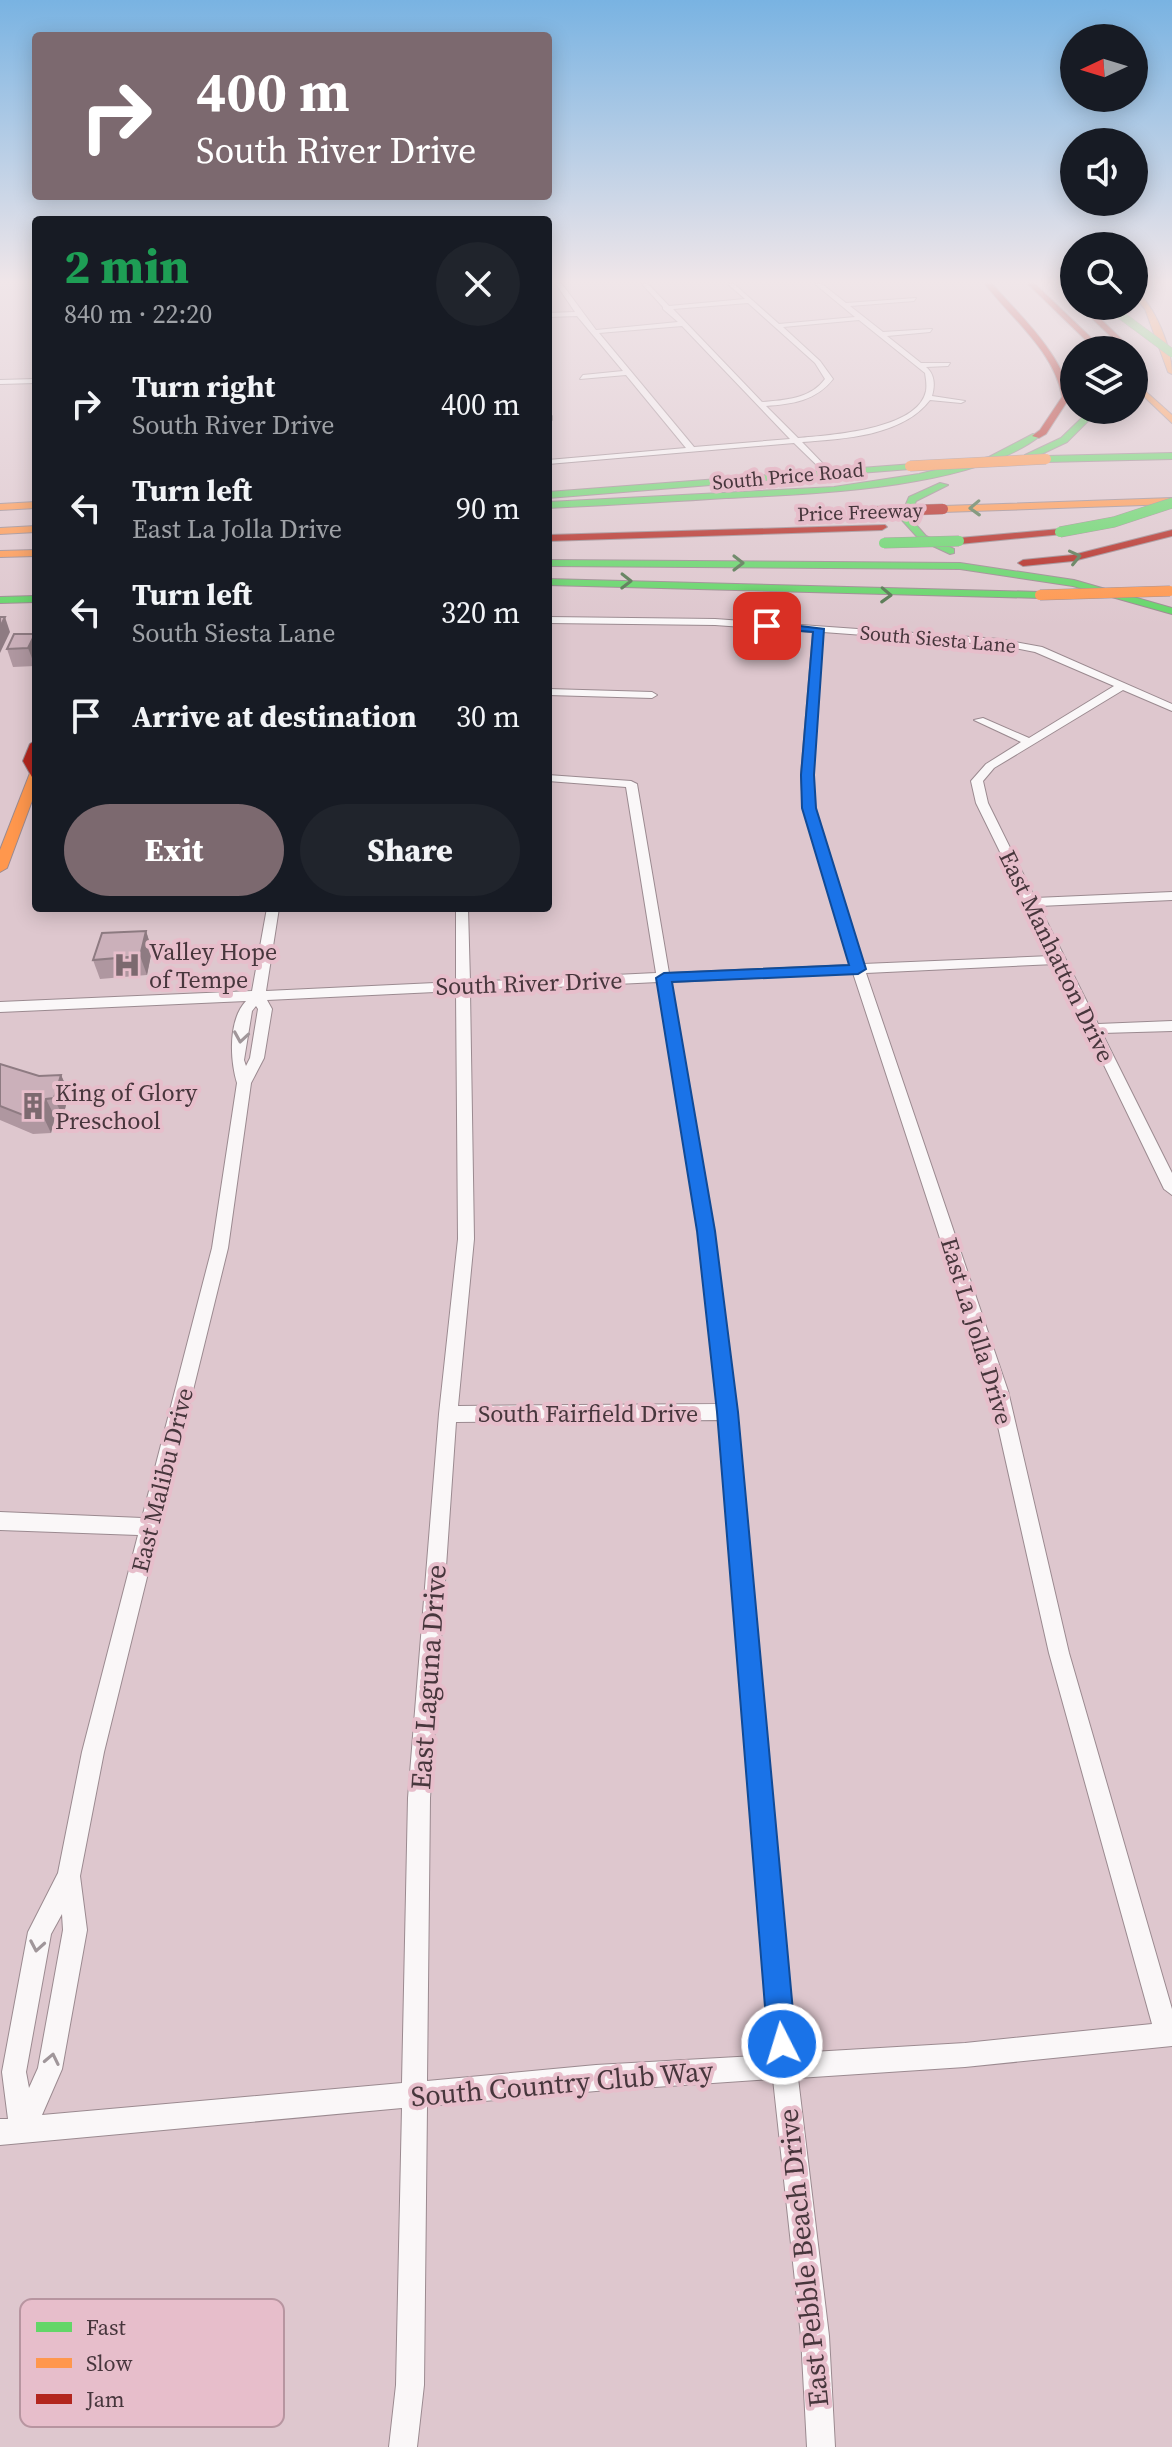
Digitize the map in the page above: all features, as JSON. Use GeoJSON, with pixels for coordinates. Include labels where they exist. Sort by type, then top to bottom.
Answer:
{"type":"FeatureCollection","features":[{"type":"Feature","properties":{"kind":"main road"},"geometry":{"type":"LineString","coordinates":[[552,505],[879,486],[971,467],[1024,445],[1057,417],[1064,398]]}},
{"type":"Feature","properties":{"kind":"main road"},"geometry":{"type":"LineString","coordinates":[[1150,398],[1172,420]]}},
{"type":"Feature","properties":{"kind":"main road"},"geometry":{"type":"LineString","coordinates":[[1082,424],[1050,448],[919,494],[905,506],[908,524],[923,538],[948,550],[1022,563],[1065,560],[1172,533]]}},
{"type":"Feature","properties":{"kind":"main road","name":"South Price Road"},"geometry":{"type":"LineString","coordinates":[[552,495],[910,466],[1170,456]]}},
{"type":"Feature","properties":{"kind":"main road"},"geometry":{"type":"LineString","coordinates":[[552,553],[883,535],[959,541],[1060,532],[1114,522],[1172,501]]}},
{"type":"Feature","properties":{"kind":"main road","name":"Price Freeway"},"geometry":{"type":"LineString","coordinates":[[552,538],[883,535],[945,517],[1063,505],[1172,501]]}},
{"type":"Feature","properties":{"kind":"main road"},"geometry":{"type":"LineString","coordinates":[[0,506],[32,505]]}},
{"type":"Feature","properties":{"kind":"main road","name":"Price Freeway"},"geometry":{"type":"LineString","coordinates":[[552,523],[860,512],[945,517],[1172,519]]}},
{"type":"Feature","properties":{"kind":"main road"},"geometry":{"type":"LineString","coordinates":[[0,531],[32,529]]}},
{"type":"Feature","properties":{"kind":"main road"},"geometry":{"type":"LineString","coordinates":[[0,538],[32,537]]}},
{"type":"Feature","properties":{"kind":"main road"},"geometry":{"type":"LineString","coordinates":[[0,554],[32,553]]}},
{"type":"Feature","properties":{"kind":"main road"},"geometry":{"type":"LineString","coordinates":[[552,563],[960,566],[1074,583],[1172,611]]}},
{"type":"Feature","properties":{"kind":"main road"},"geometry":{"type":"LineString","coordinates":[[0,565],[32,565]]}},
{"type":"Feature","properties":{"kind":"main road"},"geometry":{"type":"LineString","coordinates":[[552,582],[665,582],[926,596],[1171,591]]}},
{"type":"Feature","properties":{"kind":"main road"},"geometry":{"type":"LineString","coordinates":[[0,600],[32,599]]}},
{"type":"Feature","properties":{"kind":"main road"},"geometry":{"type":"LineString","coordinates":[[0,868],[32,784]]}},
{"type":"Feature","properties":{"kind":"street"},"geometry":{"type":"LineString","coordinates":[[650,398],[693,451]]}},
{"type":"Feature","properties":{"kind":"street"},"geometry":{"type":"LineString","coordinates":[[754,398],[827,473]]}},
{"type":"Feature","properties":{"kind":"street"},"geometry":{"type":"LineString","coordinates":[[760,404],[803,398]]}},
{"type":"Feature","properties":{"kind":"street"},"geometry":{"type":"LineString","coordinates":[[552,462],[796,442],[882,427],[914,413],[929,398]]}},
{"type":"Feature","properties":{"kind":"street"},"geometry":{"type":"LineString","coordinates":[[931,398],[961,401]]}},
{"type":"Feature","properties":{"kind":"street"},"geometry":{"type":"LineString","coordinates":[[882,427],[899,433]]}},
{"type":"Feature","properties":{"kind":"street","name":"South Siesta Lane"},"geometry":{"type":"LineString","coordinates":[[552,620],[616,619],[999,642],[1038,649],[1172,708]]}},
{"type":"Feature","properties":{"kind":"street","name":"East La Jolla Drive"},"geometry":{"type":"LineString","coordinates":[[818,629],[807,775],[809,808],[858,969],[999,1391],[1059,1653],[1170,2034]]}},
{"type":"Feature","properties":{"kind":"street","name":"East Manhatton Drive"},"geometry":{"type":"LineString","coordinates":[[1122,686],[990,766],[977,781],[982,803],[1172,1189]]}},
{"type":"Feature","properties":{"kind":"street"},"geometry":{"type":"LineString","coordinates":[[552,692],[652,695]]}},
{"type":"Feature","properties":{"kind":"street"},"geometry":{"type":"LineString","coordinates":[[979,720],[1030,742]]}},
{"type":"Feature","properties":{"kind":"street","name":"East Pebble Beach Drive"},"geometry":{"type":"LineString","coordinates":[[552,778],[631,784],[706,1231],[727,1412],[784,2065],[815,2336],[821,2447]]}},
{"type":"Feature","properties":{"kind":"street"},"geometry":{"type":"LineString","coordinates":[[1031,902],[1172,896]]}},
{"type":"Feature","properties":{"kind":"street","name":"East Malibu Drive"},"geometry":{"type":"LineString","coordinates":[[11,2131],[14,2072],[40,1932],[69,1876],[97,1737],[220,1248],[244,1083],[257,1058],[265,1009],[258,995],[272,912]]}},
{"type":"Feature","properties":{"kind":"street","name":"East Laguna Drive"},"geometry":{"type":"LineString","coordinates":[[403,2447],[410,2385],[419,1798],[448,1414],[466,1239],[462,912]]}},
{"type":"Feature","properties":{"kind":"street","name":"South River Drive"},"geometry":{"type":"LineString","coordinates":[[0,1007],[1058,960]]}},
{"type":"Feature","properties":{"kind":"street"},"geometry":{"type":"LineString","coordinates":[[1092,1029],[1172,1026]]}},
{"type":"Feature","properties":{"kind":"street","name":"South Fairfield Drive"},"geometry":{"type":"LineString","coordinates":[[448,1414],[727,1412]]}},
{"type":"Feature","properties":{"kind":"street"},"geometry":{"type":"LineString","coordinates":[[0,1521],[150,1527]]}},
{"type":"Feature","properties":{"kind":"street","name":"East Malibu Drive"},"geometry":{"type":"LineString","coordinates":[[11,2131],[50,2069],[75,1930],[69,1876]]}},
{"type":"Feature","properties":{"kind":"street","name":"South Country Club Way"},"geometry":{"type":"LineString","coordinates":[[11,2131],[784,2065],[965,2055],[1170,2034]]}},
{"type":"Feature","properties":{"kind":"building"},"geometry":{"type":"Polygon","coordinates":[[[14,634],[32,634],[28,648],[7,649],[14,634]]]}},
{"type":"Feature","properties":{"kind":"building"},"geometry":{"type":"Polygon","coordinates":[[[146,931],[140,956],[93,960],[102,933],[146,931]]]}},
{"type":"Feature","properties":{"kind":"building"},"geometry":{"type":"Polygon","coordinates":[[[0,1064],[39,1076],[61,1075],[54,1098],[46,1099],[42,1114],[23,1115],[0,1106],[0,1064]]]}},
{"type":"Feature","properties":{"kind":"traffic: fast"},"geometry":{"type":"LineString","coordinates":[[1028,457],[1064,440],[1081,424]]}},
{"type":"Feature","properties":{"kind":"traffic: fast"},"geometry":{"type":"LineString","coordinates":[[552,505],[834,490],[919,477],[992,459],[1036,436]]}},
{"type":"Feature","properties":{"kind":"traffic: fast"},"geometry":{"type":"LineString","coordinates":[[1046,459],[1172,456]]}},
{"type":"Feature","properties":{"kind":"traffic: fast"},"geometry":{"type":"LineString","coordinates":[[552,495],[910,466]]}},
{"type":"Feature","properties":{"kind":"traffic: fast"},"geometry":{"type":"LineString","coordinates":[[943,485],[912,499],[905,518],[923,538],[950,551]]}},
{"type":"Feature","properties":{"kind":"traffic: fast"},"geometry":{"type":"LineString","coordinates":[[1060,532],[1114,522],[1172,503]]}},
{"type":"Feature","properties":{"kind":"traffic: fast"},"geometry":{"type":"LineString","coordinates":[[884,543],[959,541]]}},
{"type":"Feature","properties":{"kind":"traffic: fast"},"geometry":{"type":"LineString","coordinates":[[552,563],[960,566],[1074,583],[1172,611]]}},
{"type":"Feature","properties":{"kind":"traffic: fast"},"geometry":{"type":"LineString","coordinates":[[552,582],[1040,595]]}},
{"type":"Feature","properties":{"kind":"traffic: fast"},"geometry":{"type":"LineString","coordinates":[[0,600],[32,599]]}},
{"type":"Feature","properties":{"kind":"traffic: slow"},"geometry":{"type":"LineString","coordinates":[[1150,398],[1172,420]]}},
{"type":"Feature","properties":{"kind":"traffic: slow"},"geometry":{"type":"LineString","coordinates":[[910,466],[1046,459]]}},
{"type":"Feature","properties":{"kind":"traffic: slow"},"geometry":{"type":"LineString","coordinates":[[943,509],[1172,501]]}},
{"type":"Feature","properties":{"kind":"traffic: slow"},"geometry":{"type":"LineString","coordinates":[[0,507],[32,505]]}},
{"type":"Feature","properties":{"kind":"traffic: slow"},"geometry":{"type":"LineString","coordinates":[[0,531],[32,529]]}},
{"type":"Feature","properties":{"kind":"traffic: slow"},"geometry":{"type":"LineString","coordinates":[[0,554],[32,553]]}},
{"type":"Feature","properties":{"kind":"traffic: slow"},"geometry":{"type":"LineString","coordinates":[[1040,595],[1170,591]]}},
{"type":"Feature","properties":{"kind":"traffic: slow"},"geometry":{"type":"LineString","coordinates":[[0,868],[32,784]]}},
{"type":"Feature","properties":{"kind":"traffic: jam"},"geometry":{"type":"LineString","coordinates":[[1036,436],[1043,432],[1065,398]]}},
{"type":"Feature","properties":{"kind":"traffic: jam"},"geometry":{"type":"LineString","coordinates":[[860,512],[943,509]]}},
{"type":"Feature","properties":{"kind":"traffic: jam"},"geometry":{"type":"LineString","coordinates":[[552,538],[882,527]]}},
{"type":"Feature","properties":{"kind":"traffic: jam"},"geometry":{"type":"LineString","coordinates":[[959,541],[1060,532]]}},
{"type":"Feature","properties":{"kind":"traffic: jam"},"geometry":{"type":"LineString","coordinates":[[1023,563],[1073,558],[1172,533]]}},
{"type":"Feature","properties":{"kind":"traffic: jam"},"geometry":{"type":"LineString","coordinates":[[32,754],[29,761],[32,767]]}},
{"type":"Feature","properties":{"kind":"place","name":"Valley Hope of Tempe"},"geometry":{"type":"Point","coordinates":[127,965]}},
{"type":"Feature","properties":{"kind":"place","name":"King of Glory Preschool"},"geometry":{"type":"Point","coordinates":[33,1106]}},
{"type":"Feature","properties":{"kind":"route"},"geometry":{"type":"LineString","coordinates":[[767,626],[818,629],[807,775],[809,808],[858,969],[664,978],[706,1231],[727,1412],[782,2044]]}}]}
